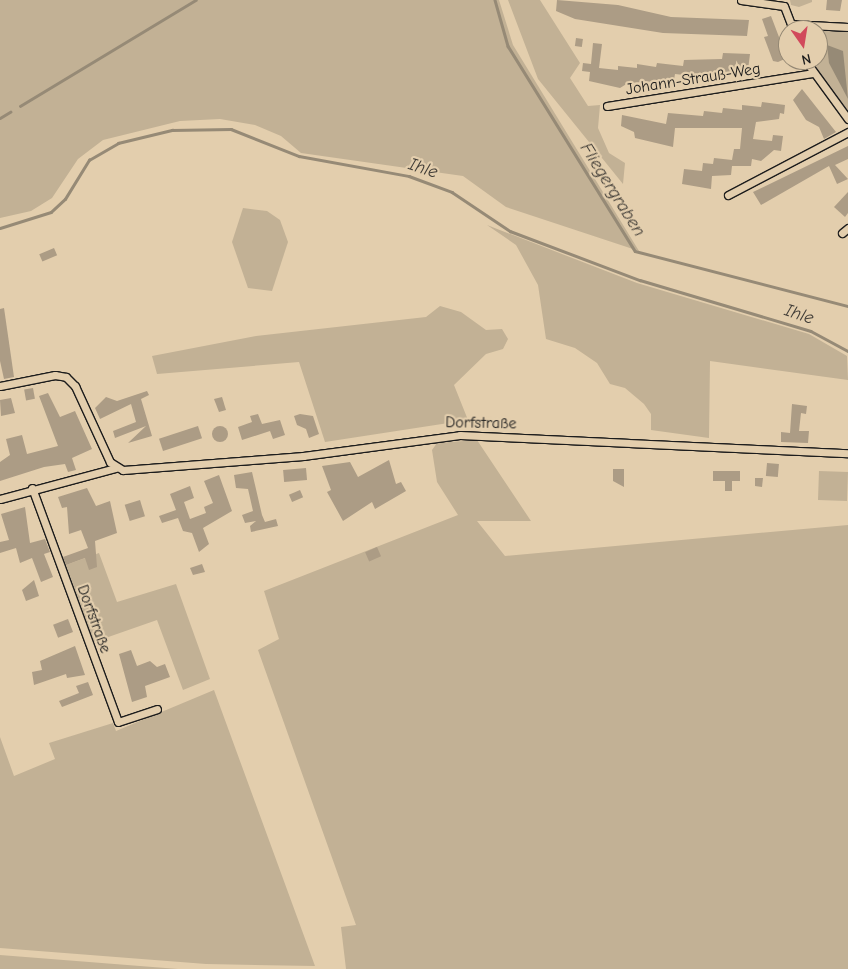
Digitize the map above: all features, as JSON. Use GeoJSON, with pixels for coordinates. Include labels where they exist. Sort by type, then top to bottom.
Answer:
{"type":"FeatureCollection","features":[{"type":"Feature","properties":{"kind":"street"},"geometry":{"type":"LineString","coordinates":[[741,0],[784,6],[789,20]]}},
{"type":"Feature","properties":{"kind":"street"},"geometry":{"type":"LineString","coordinates":[[828,27],[848,27]]}},
{"type":"Feature","properties":{"kind":"street"},"geometry":{"type":"LineString","coordinates":[[810,70],[848,119]]}},
{"type":"Feature","properties":{"kind":"street","name":"Johann-Strauß-Weg"},"geometry":{"type":"LineString","coordinates":[[607,106],[812,73]]}},
{"type":"Feature","properties":{"kind":"street"},"geometry":{"type":"LineString","coordinates":[[728,194],[848,132]]}},
{"type":"Feature","properties":{"kind":"street"},"geometry":{"type":"LineString","coordinates":[[842,233],[848,228]]}},
{"type":"Feature","properties":{"kind":"street"},"geometry":{"type":"LineString","coordinates":[[0,386],[55,375],[66,377],[75,386],[116,468]]}},
{"type":"Feature","properties":{"kind":"street","name":"Dorfstraße"},"geometry":{"type":"LineString","coordinates":[[0,499],[32,488],[116,468],[132,470],[303,456],[460,435],[848,453]]}},
{"type":"Feature","properties":{"kind":"street","name":"Dorfstraße"},"geometry":{"type":"LineString","coordinates":[[32,488],[118,722],[156,709]]}},
{"type":"Feature","properties":{"kind":"shaded area"},"geometry":{"type":"Polygon","coordinates":[[[0,0],[499,0],[513,45],[639,251],[506,207],[463,176],[301,153],[281,136],[255,125],[220,119],[180,121],[103,140],[78,159],[52,198],[31,211],[0,218],[0,0]]]}},
{"type":"Feature","properties":{"kind":"shaded area"},"geometry":{"type":"Polygon","coordinates":[[[508,0],[540,0],[580,63],[570,78],[588,106],[600,105],[598,128],[609,153],[625,163],[623,184],[538,79],[508,0]]]}},
{"type":"Feature","properties":{"kind":"shaded area"},"geometry":{"type":"Polygon","coordinates":[[[790,0],[812,0],[812,2],[799,7],[791,5],[790,0]]]}},
{"type":"Feature","properties":{"kind":"shaded area"},"geometry":{"type":"Polygon","coordinates":[[[828,29],[848,31],[848,113],[817,70],[828,70],[828,29]]]}},
{"type":"Feature","properties":{"kind":"shaded area"},"geometry":{"type":"Polygon","coordinates":[[[828,45],[843,51],[848,99],[829,63],[828,45]]]}},
{"type":"Feature","properties":{"kind":"shaded area"},"geometry":{"type":"Polygon","coordinates":[[[243,208],[267,211],[280,220],[288,242],[272,291],[248,288],[232,242],[243,208]]]}},
{"type":"Feature","properties":{"kind":"shaded area"},"geometry":{"type":"Polygon","coordinates":[[[487,225],[637,283],[809,334],[847,356],[848,380],[710,361],[709,438],[651,430],[651,414],[644,404],[625,388],[610,384],[597,363],[575,348],[546,339],[538,285],[516,245],[487,225]]]}},
{"type":"Feature","properties":{"kind":"shaded area"},"geometry":{"type":"Polygon","coordinates":[[[440,306],[461,312],[486,330],[502,329],[508,339],[503,349],[486,354],[454,385],[468,420],[325,442],[299,362],[157,374],[152,356],[256,336],[426,317],[440,306]]]}},
{"type":"Feature","properties":{"kind":"shaded area"},"geometry":{"type":"Polygon","coordinates":[[[477,440],[531,521],[477,521],[505,556],[848,525],[848,969],[346,969],[341,927],[356,925],[258,650],[279,639],[264,591],[458,515],[437,482],[432,450],[437,443],[477,440]]]}},
{"type":"Feature","properties":{"kind":"shaded area"},"geometry":{"type":"Polygon","coordinates":[[[819,471],[848,472],[847,501],[818,500],[819,471]]]}},
{"type":"Feature","properties":{"kind":"shaded area"},"geometry":{"type":"Polygon","coordinates":[[[99,553],[117,602],[176,584],[210,679],[183,690],[157,620],[94,642],[66,565],[99,553]]]}},
{"type":"Feature","properties":{"kind":"shaded area"},"geometry":{"type":"Polygon","coordinates":[[[214,690],[315,966],[206,964],[0,948],[0,737],[14,776],[55,759],[49,743],[113,723],[116,731],[214,690]]]}},
{"type":"Feature","properties":{"kind":"shaded area"},"geometry":{"type":"Polygon","coordinates":[[[0,955],[178,969],[0,969],[0,955]]]}},
{"type":"Feature","properties":{"kind":"building"},"geometry":{"type":"Polygon","coordinates":[[[557,0],[618,5],[671,17],[749,20],[747,36],[663,33],[575,19],[556,11],[557,0]]]}},
{"type":"Feature","properties":{"kind":"building"},"geometry":{"type":"Polygon","coordinates":[[[827,0],[842,0],[840,11],[826,10],[827,0]]]}},
{"type":"Feature","properties":{"kind":"building"},"geometry":{"type":"Polygon","coordinates":[[[771,16],[778,34],[778,62],[773,61],[764,37],[768,36],[762,19],[771,16]]]}},
{"type":"Feature","properties":{"kind":"building"},"geometry":{"type":"Polygon","coordinates":[[[576,38],[583,39],[582,47],[575,46],[576,38]]]}},
{"type":"Feature","properties":{"kind":"building"},"geometry":{"type":"Polygon","coordinates":[[[593,43],[602,44],[599,68],[618,70],[618,66],[637,68],[637,64],[656,67],[657,63],[683,66],[684,60],[722,59],[723,53],[750,54],[748,70],[701,77],[675,74],[674,80],[628,83],[620,88],[589,81],[590,72],[582,71],[583,63],[591,64],[593,43]]]}},
{"type":"Feature","properties":{"kind":"building"},"geometry":{"type":"Polygon","coordinates":[[[802,89],[836,132],[824,139],[819,127],[806,120],[793,100],[802,89]]]}},
{"type":"Feature","properties":{"kind":"building"},"geometry":{"type":"Polygon","coordinates":[[[762,102],[785,105],[784,114],[780,113],[779,119],[756,122],[753,139],[772,141],[773,135],[783,136],[781,151],[774,150],[761,161],[752,159],[751,166],[732,166],[731,175],[712,176],[711,189],[682,184],[684,169],[702,171],[703,163],[713,164],[714,158],[732,160],[734,149],[740,149],[742,128],[675,128],[673,147],[635,138],[634,132],[621,126],[622,115],[666,124],[668,113],[703,116],[704,111],[722,113],[723,108],[742,110],[742,105],[761,107],[762,102]]]}},
{"type":"Feature","properties":{"kind":"building"},"geometry":{"type":"Polygon","coordinates":[[[848,146],[848,159],[835,165],[848,179],[837,184],[829,166],[761,205],[753,192],[848,146]]]}},
{"type":"Feature","properties":{"kind":"building"},"geometry":{"type":"Polygon","coordinates":[[[848,192],[848,213],[845,217],[834,207],[848,192]]]}},
{"type":"Feature","properties":{"kind":"building"},"geometry":{"type":"Polygon","coordinates":[[[54,248],[57,255],[42,262],[39,254],[54,248]]]}},
{"type":"Feature","properties":{"kind":"building"},"geometry":{"type":"Polygon","coordinates":[[[4,308],[14,377],[4,379],[0,361],[0,309],[4,308]]]}},
{"type":"Feature","properties":{"kind":"building"},"geometry":{"type":"Polygon","coordinates":[[[33,388],[35,399],[26,400],[24,390],[33,388]]]}},
{"type":"Feature","properties":{"kind":"building"},"geometry":{"type":"Polygon","coordinates":[[[147,391],[149,395],[141,399],[152,436],[128,443],[146,426],[115,438],[113,431],[136,422],[131,404],[100,419],[95,408],[106,397],[117,401],[147,391]]]}},
{"type":"Feature","properties":{"kind":"building"},"geometry":{"type":"Polygon","coordinates":[[[48,393],[60,417],[75,411],[92,449],[72,458],[76,470],[68,472],[65,464],[44,467],[0,481],[0,462],[10,455],[6,439],[22,435],[27,454],[58,446],[39,396],[48,393]]]}},
{"type":"Feature","properties":{"kind":"building"},"geometry":{"type":"Polygon","coordinates":[[[222,397],[226,410],[219,412],[214,399],[222,397]]]}},
{"type":"Feature","properties":{"kind":"building"},"geometry":{"type":"Polygon","coordinates":[[[11,398],[15,413],[1,416],[0,400],[11,398]]]}},
{"type":"Feature","properties":{"kind":"building"},"geometry":{"type":"Polygon","coordinates":[[[792,404],[807,406],[806,414],[801,413],[799,431],[809,431],[808,443],[781,442],[781,432],[790,433],[792,404]]]}},
{"type":"Feature","properties":{"kind":"building"},"geometry":{"type":"Polygon","coordinates":[[[258,414],[262,424],[280,420],[285,435],[273,439],[270,431],[242,440],[238,427],[252,422],[250,416],[258,414]]]}},
{"type":"Feature","properties":{"kind":"building"},"geometry":{"type":"Polygon","coordinates":[[[300,414],[313,416],[319,434],[309,438],[306,429],[297,425],[294,416],[300,414]]]}},
{"type":"Feature","properties":{"kind":"building"},"geometry":{"type":"Polygon","coordinates":[[[198,426],[202,438],[163,451],[159,439],[198,426]]]}},
{"type":"Feature","properties":{"kind":"building"},"geometry":{"type":"Polygon","coordinates":[[[220,426],[228,434],[220,442],[212,434],[220,426]]]}},
{"type":"Feature","properties":{"kind":"building"},"geometry":{"type":"Polygon","coordinates":[[[389,460],[396,484],[401,482],[406,491],[375,509],[372,502],[343,521],[327,492],[331,490],[322,466],[350,462],[358,477],[389,460]]]}},
{"type":"Feature","properties":{"kind":"building"},"geometry":{"type":"Polygon","coordinates":[[[767,463],[779,464],[778,477],[766,476],[767,463]]]}},
{"type":"Feature","properties":{"kind":"building"},"geometry":{"type":"Polygon","coordinates":[[[306,468],[307,480],[284,482],[283,470],[306,468]]]}},
{"type":"Feature","properties":{"kind":"building"},"geometry":{"type":"Polygon","coordinates":[[[613,469],[624,469],[624,487],[613,481],[613,469]]]}},
{"type":"Feature","properties":{"kind":"building"},"geometry":{"type":"Polygon","coordinates":[[[713,471],[740,471],[740,481],[732,481],[732,491],[725,491],[725,481],[713,481],[713,471]]]}},
{"type":"Feature","properties":{"kind":"building"},"geometry":{"type":"Polygon","coordinates":[[[252,472],[265,522],[276,519],[278,526],[251,532],[250,526],[256,521],[245,523],[242,515],[253,511],[248,489],[236,488],[234,475],[252,472]]]}},
{"type":"Feature","properties":{"kind":"building"},"geometry":{"type":"Polygon","coordinates":[[[219,475],[232,511],[203,528],[209,544],[199,552],[192,533],[183,531],[178,518],[162,523],[159,516],[176,510],[170,494],[190,486],[194,498],[184,502],[190,519],[206,513],[204,507],[213,503],[204,481],[219,475]]]}},
{"type":"Feature","properties":{"kind":"building"},"geometry":{"type":"Polygon","coordinates":[[[755,478],[763,478],[762,487],[755,486],[755,478]]]}},
{"type":"Feature","properties":{"kind":"building"},"geometry":{"type":"Polygon","coordinates":[[[87,488],[96,506],[110,501],[117,533],[95,541],[97,567],[89,570],[85,558],[66,565],[63,557],[88,548],[81,530],[69,534],[67,507],[62,508],[58,497],[87,488]]]}},
{"type":"Feature","properties":{"kind":"building"},"geometry":{"type":"Polygon","coordinates":[[[300,490],[303,497],[292,502],[289,495],[300,490]]]}},
{"type":"Feature","properties":{"kind":"building"},"geometry":{"type":"Polygon","coordinates":[[[140,500],[145,516],[130,521],[125,505],[140,500]]]}},
{"type":"Feature","properties":{"kind":"building"},"geometry":{"type":"Polygon","coordinates":[[[25,507],[30,543],[45,539],[50,552],[44,554],[53,577],[41,582],[32,558],[20,563],[16,548],[0,553],[0,542],[9,540],[1,514],[25,507]]]}},
{"type":"Feature","properties":{"kind":"building"},"geometry":{"type":"Polygon","coordinates":[[[377,547],[381,556],[369,561],[365,552],[377,547]]]}},
{"type":"Feature","properties":{"kind":"building"},"geometry":{"type":"Polygon","coordinates":[[[202,564],[205,572],[193,575],[190,568],[202,564]]]}},
{"type":"Feature","properties":{"kind":"building"},"geometry":{"type":"Polygon","coordinates":[[[34,580],[39,596],[26,601],[22,590],[34,580]]]}},
{"type":"Feature","properties":{"kind":"building"},"geometry":{"type":"Polygon","coordinates":[[[68,619],[73,632],[58,638],[53,625],[68,619]]]}},
{"type":"Feature","properties":{"kind":"building"},"geometry":{"type":"Polygon","coordinates":[[[75,646],[85,675],[67,678],[66,674],[34,685],[32,672],[42,670],[40,661],[75,646]]]}},
{"type":"Feature","properties":{"kind":"building"},"geometry":{"type":"Polygon","coordinates":[[[131,650],[137,666],[150,661],[157,667],[165,664],[170,677],[145,686],[147,697],[132,702],[119,654],[131,650]]]}},
{"type":"Feature","properties":{"kind":"building"},"geometry":{"type":"Polygon","coordinates":[[[88,682],[93,695],[62,707],[59,701],[79,693],[76,686],[88,682]]]}},
{"type":"Feature","properties":{"kind":"waterway"},"geometry":{"type":"LineString","coordinates":[[20,106],[196,0]]}},
{"type":"Feature","properties":{"kind":"waterway","name":"Fliegergraben"},"geometry":{"type":"LineString","coordinates":[[495,0],[508,46],[635,251],[848,306]]}},
{"type":"Feature","properties":{"kind":"waterway"},"geometry":{"type":"LineString","coordinates":[[0,118],[10,112]]}},
{"type":"Feature","properties":{"kind":"waterway","name":"Ihle"},"geometry":{"type":"LineString","coordinates":[[0,228],[51,212],[65,199],[89,160],[118,143],[172,130],[231,129],[299,156],[409,176],[452,192],[510,231],[640,280],[811,331],[848,351]]}}]}
